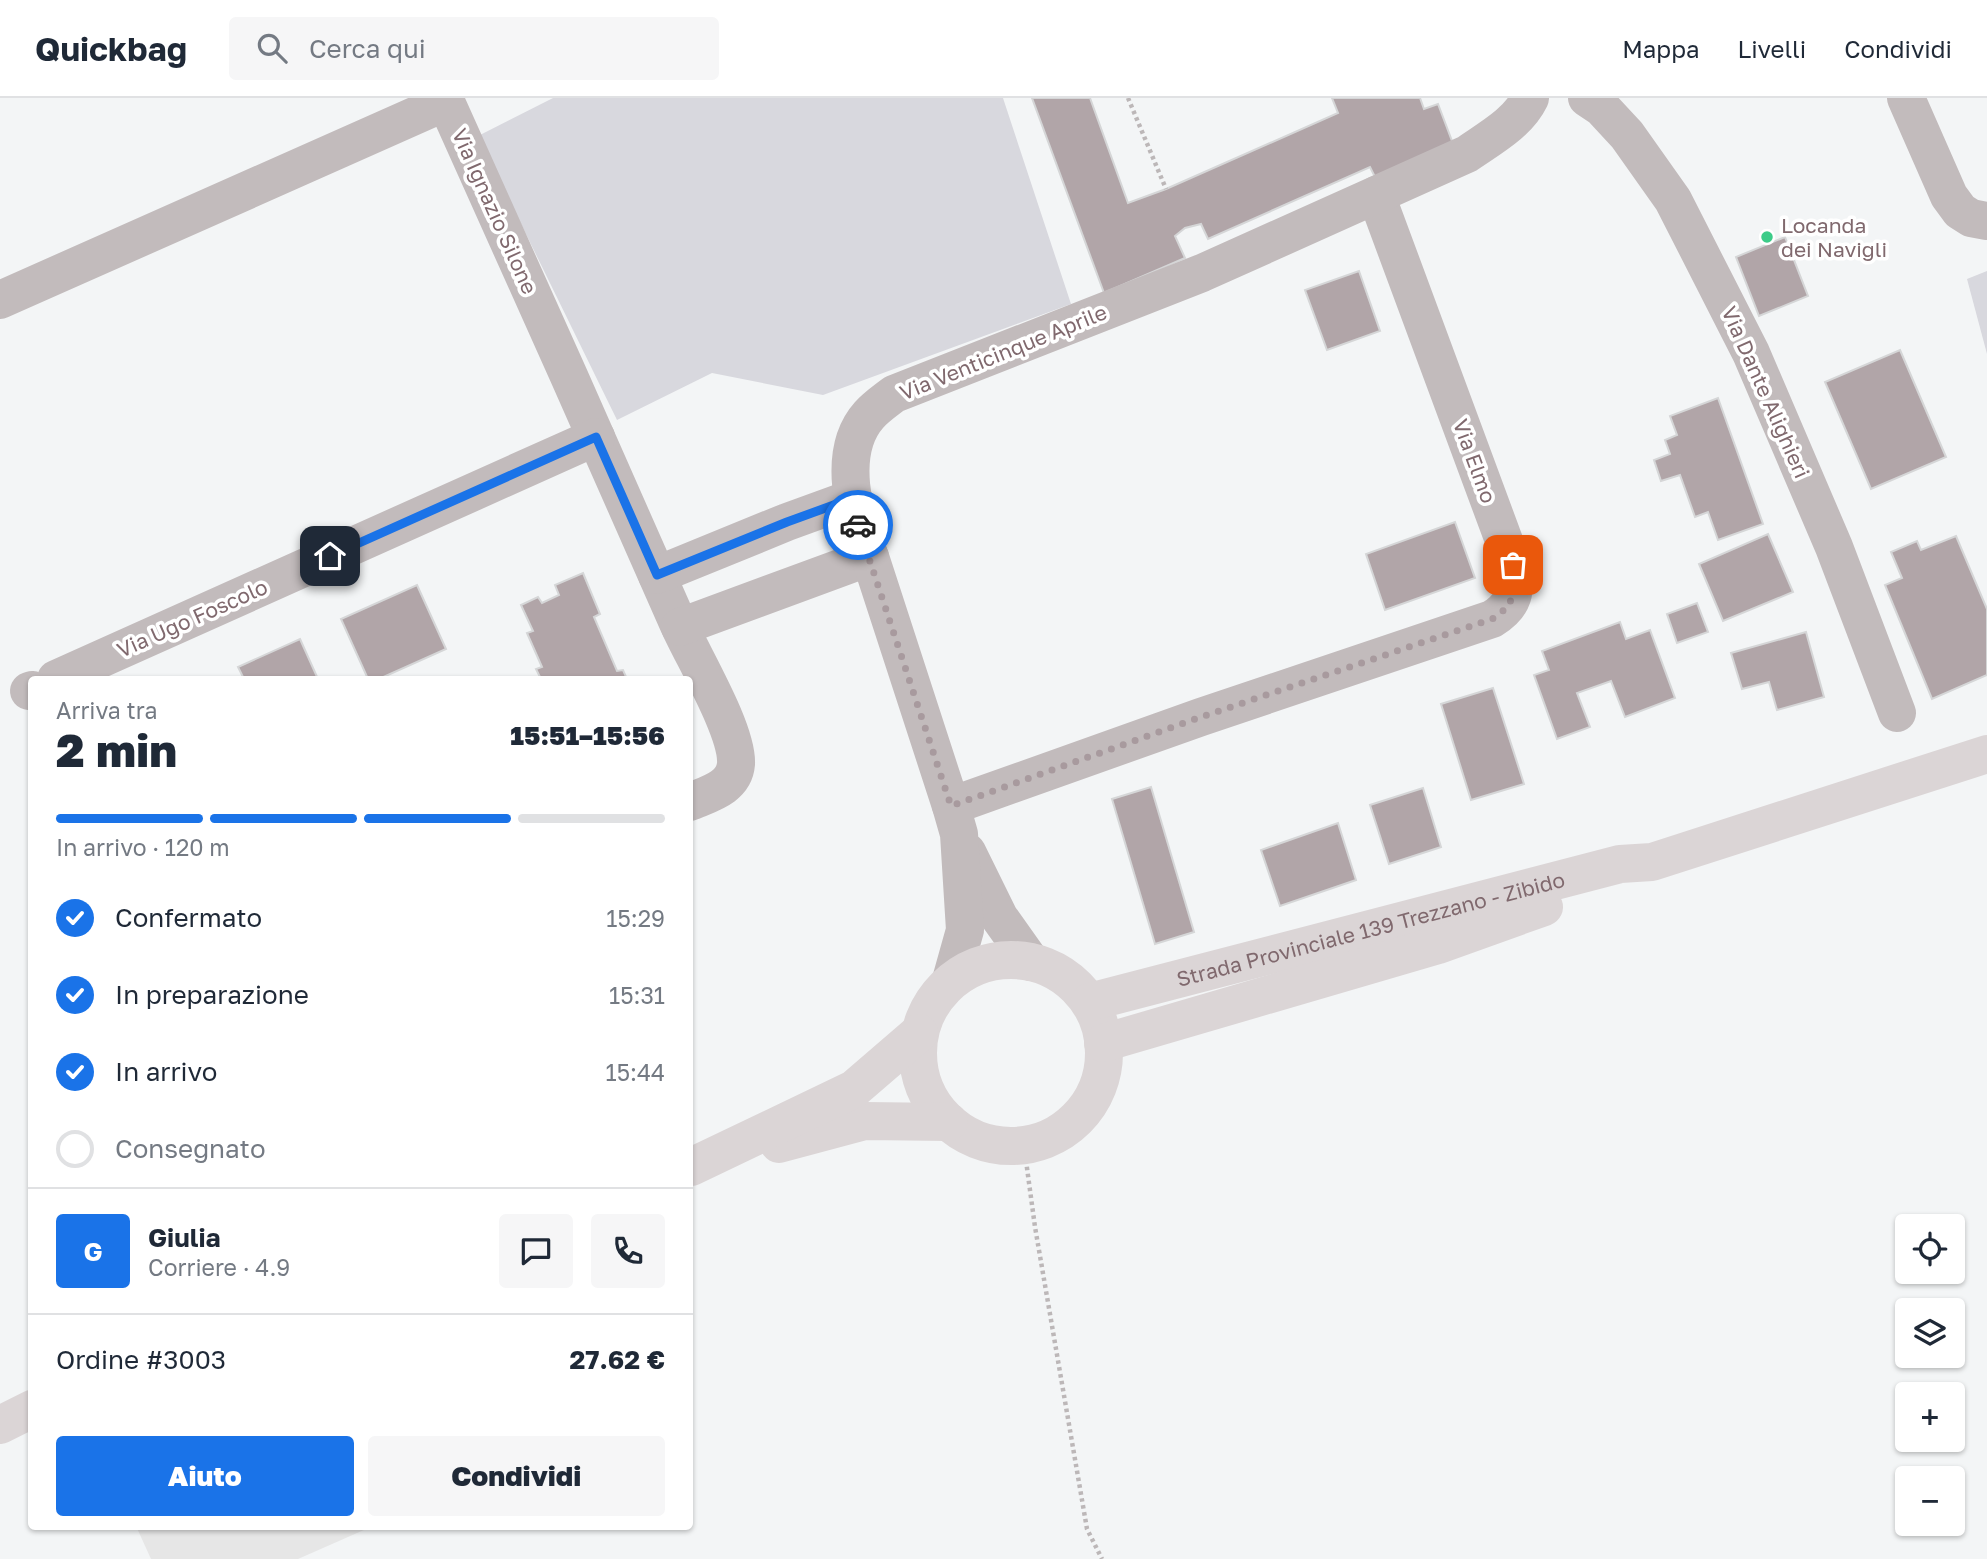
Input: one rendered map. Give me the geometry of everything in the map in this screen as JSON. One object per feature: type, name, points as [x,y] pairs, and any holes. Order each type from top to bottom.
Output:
[{"type":"main road","name":"Strada Provinciale 139 Trezzano - Zibido","points":[[1103,1043],[1438,945],[1632,874],[1652,862],[1987,754]]},
{"type":"main road","name":"Strada Provinciale 139 Trezzano - Zibido","points":[[1090,1002],[1620,864],[1652,862]]},
{"type":"main road","points":[[1009,958],[1031,962],[1041,963],[1069,979],[1090,1002],[1102,1031],[1104,1063],[1095,1094],[1072,1125],[1046,1140],[1024,1146],[989,1145],[962,1134],[940,1115],[925,1091],[917,1062],[919,1033],[933,999],[951,980],[982,963],[1009,958]]},
{"type":"main road","points":[[693,1166],[854,1089],[919,1033]]},
{"type":"main road","points":[[693,1166],[866,1121],[949,1122]]},
{"type":"main road","points":[[0,1425],[28,1411]]},
{"type":"street","name":"Via Venticinque Aprile","points":[[1031,962],[999,917],[955,820],[860,533],[853,498],[851,456],[854,441],[868,416],[894,394],[1202,273],[1467,154],[1523,112],[1530,98]]},
{"type":"street","name":"Via Dante Alighieri","points":[[1587,98],[1602,108],[1627,135],[1673,200],[1727,305],[1751,353],[1834,547],[1897,713]]},
{"type":"street","points":[[1906,98],[1949,196],[1960,211],[1971,218],[1987,221]]},
{"type":"street","name":"Via Ignazio Silone","points":[[0,300],[446,102],[680,627],[724,717],[735,751],[736,767],[730,780],[721,788],[693,801]]},
{"type":"street","name":"Via Elmo","points":[[955,820],[1201,717],[1492,619],[1505,611],[1512,598],[1515,581],[1513,565],[1376,195]]},
{"type":"street","name":"Via Ugo Foscolo","points":[[64,676],[596,437]]},
{"type":"street","points":[[657,575],[853,498]]},
{"type":"street","points":[[680,627],[870,557]]},
{"type":"street","name":"Via Venticinque Aprile","points":[[951,980],[965,930],[955,820]]},
{"type":"path","points":[[1128,98],[1166,189]]},
{"type":"path","points":[[1024,1146],[1035,1227],[1087,1529],[1102,1559]]},
{"type":"shaded area","points":[[553,98],[1003,98],[1071,304],[823,395],[712,373],[617,420],[478,136]]},
{"type":"shaded area","points":[[1987,271],[1987,354],[1967,279]]},
{"type":"shaded area","points":[[138,1530],[364,1530],[298,1559],[151,1559]]},
{"type":"building","points":[[1032,98],[1090,98],[1128,203],[1166,189],[1338,113],[1332,98],[1420,98],[1424,109],[1438,104],[1455,149],[1376,179],[1370,167],[1208,239],[1201,224],[1185,228],[1175,236],[1185,258],[1104,293]]},
{"type":"building","points":[[1785,237],[1808,296],[1759,316],[1736,257]]},
{"type":"building","points":[[1359,271],[1380,331],[1327,350],[1305,290]]},
{"type":"building","points":[[1900,350],[1946,457],[1871,489],[1825,382]]},
{"type":"building","points":[[1718,398],[1763,524],[1718,540],[1708,512],[1695,517],[1680,475],[1661,481],[1654,460],[1670,454],[1665,440],[1677,435],[1670,416]]},
{"type":"building","points":[[1455,522],[1475,578],[1385,610],[1366,554]]},
{"type":"building","points":[[1768,534],[1793,592],[1723,621],[1699,564]]},
{"type":"building","points":[[1956,536],[1987,609],[1987,675],[1932,699],[1885,585],[1902,578],[1891,552],[1917,541],[1921,550]]},
{"type":"building","points":[[583,573],[600,614],[594,617],[617,671],[623,670],[626,676],[540,676],[536,669],[542,667],[527,633],[533,631],[521,605],[538,597],[542,603],[559,595],[555,585]]},
{"type":"building","points":[[417,585],[446,649],[386,676],[367,676],[341,619]]},
{"type":"building","points":[[1697,603],[1708,632],[1677,643],[1667,614]]},
{"type":"building","points":[[1620,622],[1626,639],[1650,630],[1675,698],[1625,717],[1611,681],[1577,693],[1590,727],[1557,739],[1534,675],[1549,670],[1542,651]]},
{"type":"building","points":[[1806,632],[1824,697],[1777,710],[1769,682],[1742,689],[1731,653]]},
{"type":"building","points":[[300,639],[317,676],[242,676],[238,667]]},
{"type":"building","points":[[1493,688],[1524,784],[1471,800],[1441,704]]},
{"type":"building","points":[[1151,787],[1194,932],[1155,944],[1112,799]]},
{"type":"building","points":[[1423,788],[1441,847],[1389,864],[1370,805]]},
{"type":"building","points":[[1338,823],[1356,880],[1280,906],[1261,850]]},
{"type":"way so far","points":[[858,525],[951,806],[1201,717],[1492,619],[1505,611],[1512,598],[1515,581],[1513,565]]},
{"type":"place","name":"Locanda dei Navigli","points":[[1767,237]]},
{"type":"route","points":[[330,556],[596,437],[657,575],[853,498],[858,525]]}]
